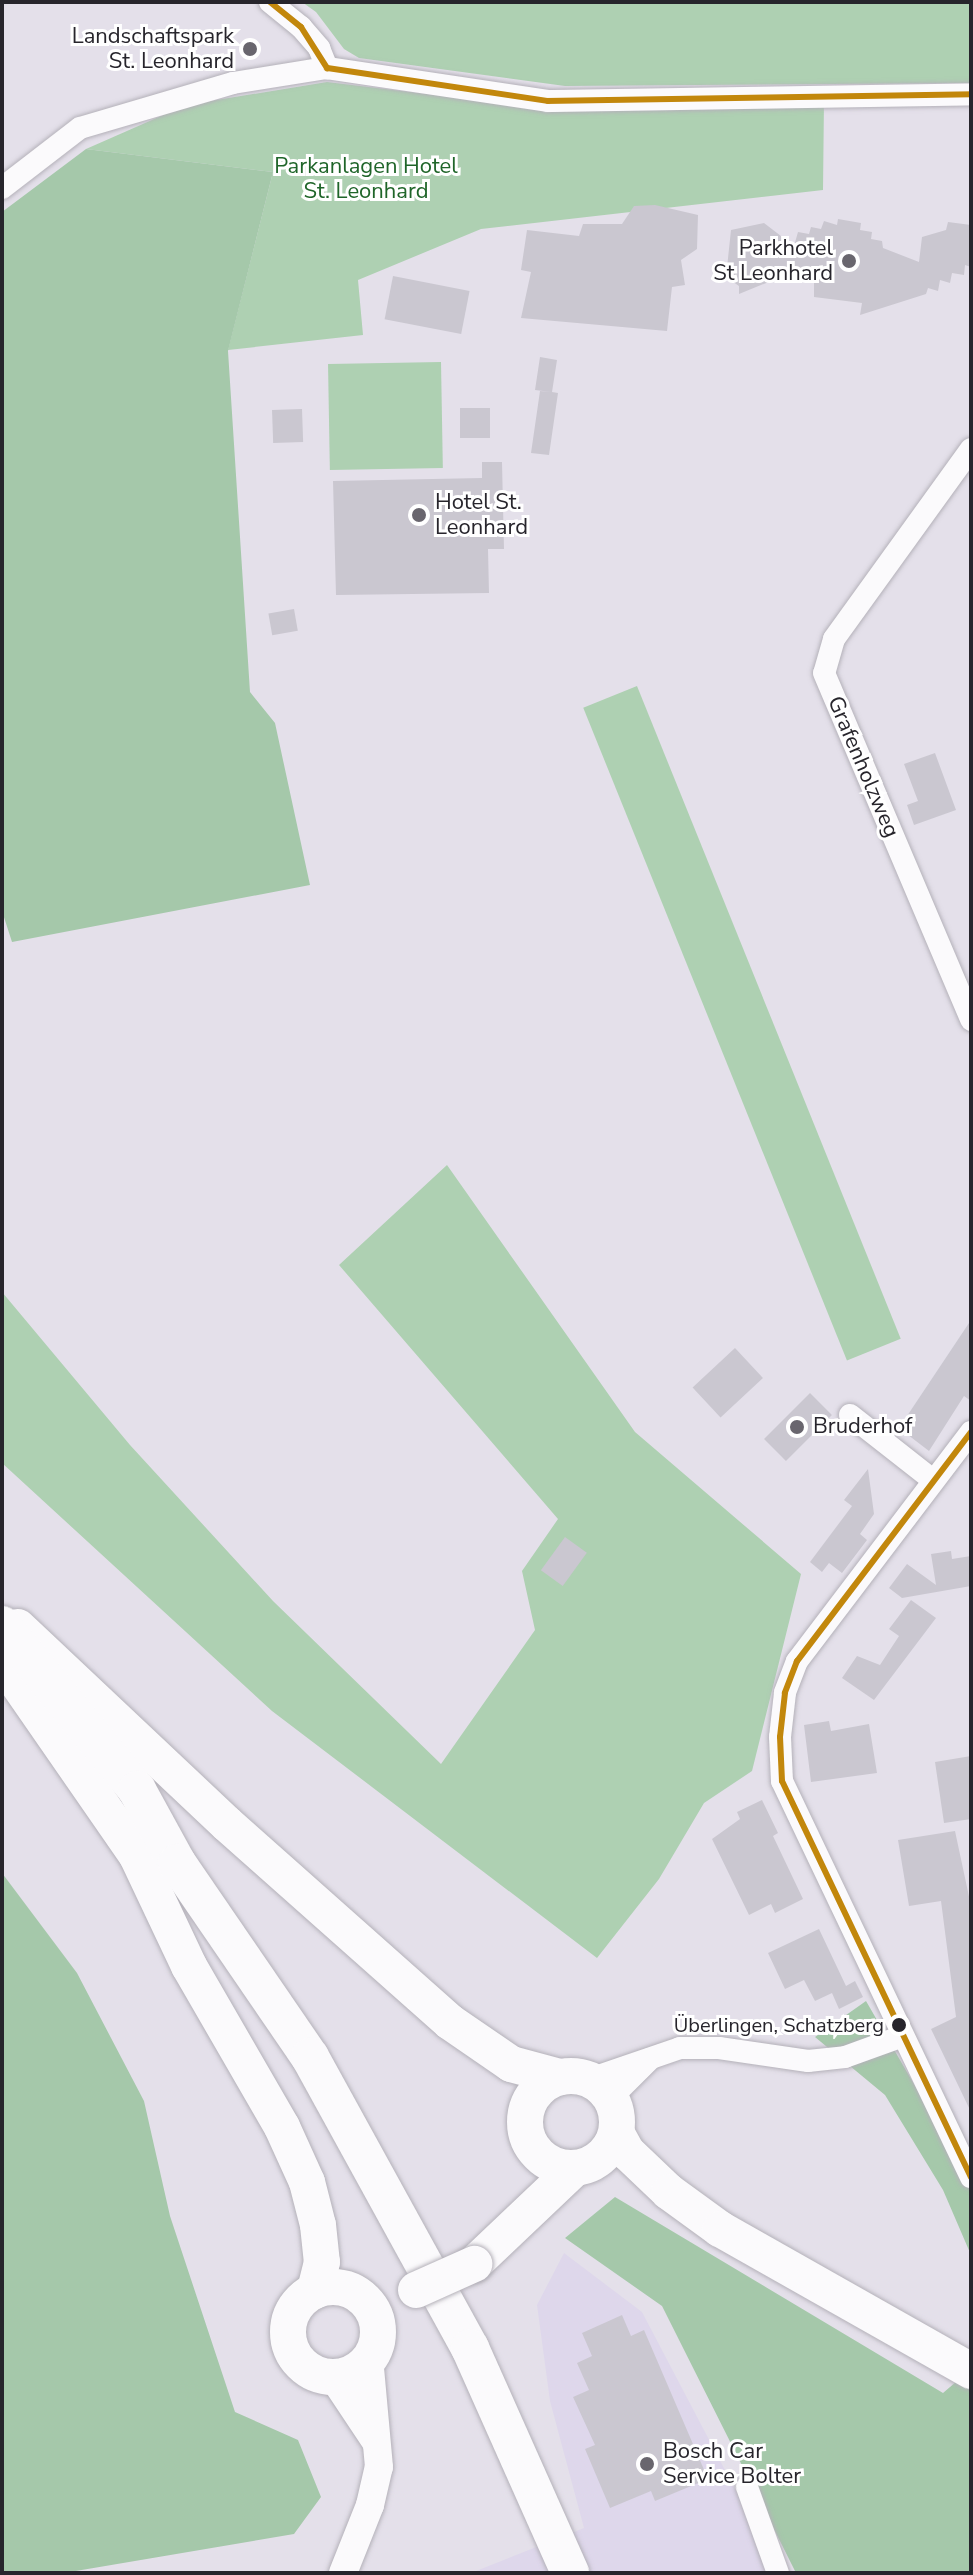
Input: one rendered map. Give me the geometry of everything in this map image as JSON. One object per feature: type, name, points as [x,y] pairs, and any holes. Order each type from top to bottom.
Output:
[{"type":"highway","points":[[2,1625],[137,1790],[177,1863],[294,2032],[373,2163],[470,2348],[570,2573]]},
{"type":"highway","points":[[11,1671],[177,1863]]},
{"type":"main road","points":[[2,1612],[227,1824],[450,2022],[511,2064],[587,2085]]},
{"type":"main road","points":[[11,1671],[137,1856],[189,1966],[299,2161],[321,2240],[315,2291]]},
{"type":"main road","points":[[587,2085],[541,2087],[528,2105],[525,2127],[533,2148],[551,2164],[596,2154],[669,2192],[768,2258],[971,2371]]},
{"type":"main road","points":[[587,2085],[596,2154]]},
{"type":"main road","points":[[512,2229],[533,2148]]},
{"type":"main road","points":[[416,2290],[353,2372],[332,2376],[303,2364],[289,2335],[292,2314],[315,2291],[338,2287],[359,2295],[416,2290],[474,2264],[596,2154]]},
{"type":"main road","points":[[359,2295],[374,2312],[374,2346]]},
{"type":"street","points":[[270,2],[301,27],[319,48],[327,68]]},
{"type":"street","points":[[2,188],[80,128],[233,83],[327,68],[548,101],[971,94]]},
{"type":"street","name":"Grafenholzweg","points":[[971,449],[834,639],[824,673],[971,1020]]},
{"type":"street","points":[[850,1415],[933,1480]]},
{"type":"street","points":[[971,1432],[797,1661],[785,1693],[780,1737],[782,1781],[900,2037],[966,2151],[971,2177]]},
{"type":"street","points":[[587,2085],[659,2052],[719,2048],[789,2061],[826,2060],[900,2037]]},
{"type":"street","points":[[343,2573],[370,2505],[379,2447],[374,2346]]},
{"type":"street","points":[[332,2376],[379,2447]]},
{"type":"street","points":[[747,2487],[778,2573]]},
{"type":"shaded area","points":[[564,2253],[642,2312],[779,2573],[471,2573],[584,2528],[550,2401],[537,2305]]},
{"type":"green space","points":[[302,2],[971,2],[971,83],[565,86],[359,58],[344,49],[316,12]]},
{"type":"green space","name":"Parkanlagen Hotel St. Leonhard","points":[[327,82],[535,107],[824,100],[823,190],[481,229],[358,280],[363,335],[228,350],[273,172],[86,149],[186,105]]},
{"type":"green space","points":[[86,149],[273,172],[228,351],[250,692],[275,723],[310,885],[12,942],[2,911],[2,212]]},
{"type":"green space","points":[[441,362],[443,468],[330,470],[328,364]]},
{"type":"green space","points":[[637,686],[901,1339],[847,1360],[583,708]]},
{"type":"green space","points":[[447,1165],[635,1432],[801,1574],[752,1771],[704,1803],[659,1879],[597,1958],[272,1711],[2,1463],[2,1292],[130,1445],[273,1601],[441,1764],[535,1630],[522,1571],[558,1519],[339,1265]]},
{"type":"green space","points":[[2,1873],[77,1973],[144,2101],[170,2216],[235,2412],[298,2440],[321,2497],[294,2534],[64,2573],[2,2573]]},
{"type":"green space","points":[[866,2001],[971,2183],[971,2255],[943,2190],[885,2095],[815,2037]]},
{"type":"green space","points":[[615,2197],[943,2393],[971,2369],[971,2573],[796,2573],[662,2306],[565,2238]]},
{"type":"building","points":[[655,205],[698,215],[697,249],[681,260],[685,285],[672,287],[667,331],[521,318],[531,272],[521,270],[527,230],[579,236],[583,224],[622,224],[634,206]]},
{"type":"building","name":"Parkhotel St Leonhard","points":[[838,219],[861,223],[860,230],[872,232],[871,239],[882,241],[883,248],[919,262],[922,237],[946,230],[948,222],[971,225],[971,267],[965,265],[964,275],[952,273],[950,283],[940,280],[938,291],[928,288],[926,294],[860,315],[862,303],[814,297],[814,283],[798,270],[739,294],[739,286],[726,277],[731,230],[764,223],[794,246],[798,232],[809,234],[811,227],[821,229],[824,221],[837,225]]},
{"type":"building","points":[[393,276],[470,291],[461,334],[385,319]]},
{"type":"building","points":[[540,357],[557,360],[552,392],[558,393],[549,455],[531,453],[540,391],[551,392],[535,390]]},
{"type":"building","points":[[460,408],[490,408],[490,438],[460,438]]},
{"type":"building","points":[[302,409],[303,442],[273,443],[272,410]]},
{"type":"building","name":"Hotel St. Leonhard","points":[[482,462],[502,462],[504,549],[488,549],[489,593],[336,595],[333,481],[482,478]]},
{"type":"building","points":[[294,609],[298,631],[272,635],[268,614]]},
{"type":"building","points":[[935,753],[956,810],[914,825],[907,805],[918,801],[904,764]]},
{"type":"building","points":[[971,1320],[971,1401],[964,1396],[929,1451],[899,1428]]},
{"type":"building","points":[[735,1348],[763,1378],[721,1418],[693,1388]]},
{"type":"building","name":"Bruderhof","points":[[810,1393],[832,1415],[786,1461],[764,1439]]},
{"type":"building","points":[[868,1469],[874,1514],[860,1534],[867,1540],[842,1573],[829,1563],[822,1572],[810,1562],[852,1506],[844,1500]]},
{"type":"building","points":[[565,1537],[587,1553],[563,1586],[541,1570]]},
{"type":"building","points":[[951,1551],[952,1559],[971,1556],[971,1586],[902,1598],[889,1588],[907,1564],[936,1585],[931,1554]]},
{"type":"building","points":[[911,1600],[936,1618],[874,1700],[842,1678],[857,1656],[880,1665],[899,1636],[889,1629]]},
{"type":"building","points":[[829,1721],[831,1731],[869,1724],[877,1773],[811,1782],[804,1725]]},
{"type":"building","points":[[971,1756],[971,1819],[944,1823],[935,1762]]},
{"type":"building","points":[[762,1800],[778,1833],[773,1836],[803,1899],[775,1913],[771,1904],[749,1915],[712,1839],[740,1819],[737,1812]]},
{"type":"building","points":[[955,1831],[971,1906],[971,2112],[931,2029],[956,2017],[941,1901],[909,1906],[898,1840]]},
{"type":"building","points":[[819,1929],[846,1986],[855,1981],[863,1997],[839,2009],[832,1993],[815,2001],[804,1980],[785,1989],[768,1953]]},
{"type":"building","points":[[622,2315],[631,2336],[644,2330],[708,2479],[655,2501],[651,2491],[610,2508],[585,2449],[595,2445],[573,2397],[589,2390],[577,2363],[592,2356],[582,2333]]},
{"type":"transit line","points":[[270,2],[301,27],[327,68],[548,101],[971,94]]},
{"type":"transit line","points":[[971,1432],[797,1661],[785,1693],[780,1737],[782,1781],[971,2177]]},
{"type":"place","name":"Landschaftspark St. Leonhard","points":[[250,49]]},
{"type":"place","name":"Parkhotel St Leonhard","points":[[849,261]]},
{"type":"place","name":"Hotel St. Leonhard","points":[[419,515]]},
{"type":"place","name":"Bruderhof","points":[[797,1427]]},
{"type":"place","name":"Überlingen, Schatzberg","points":[[899,2025]]},
{"type":"place","name":"Bosch Car Service Bolter","points":[[647,2464]]}]
